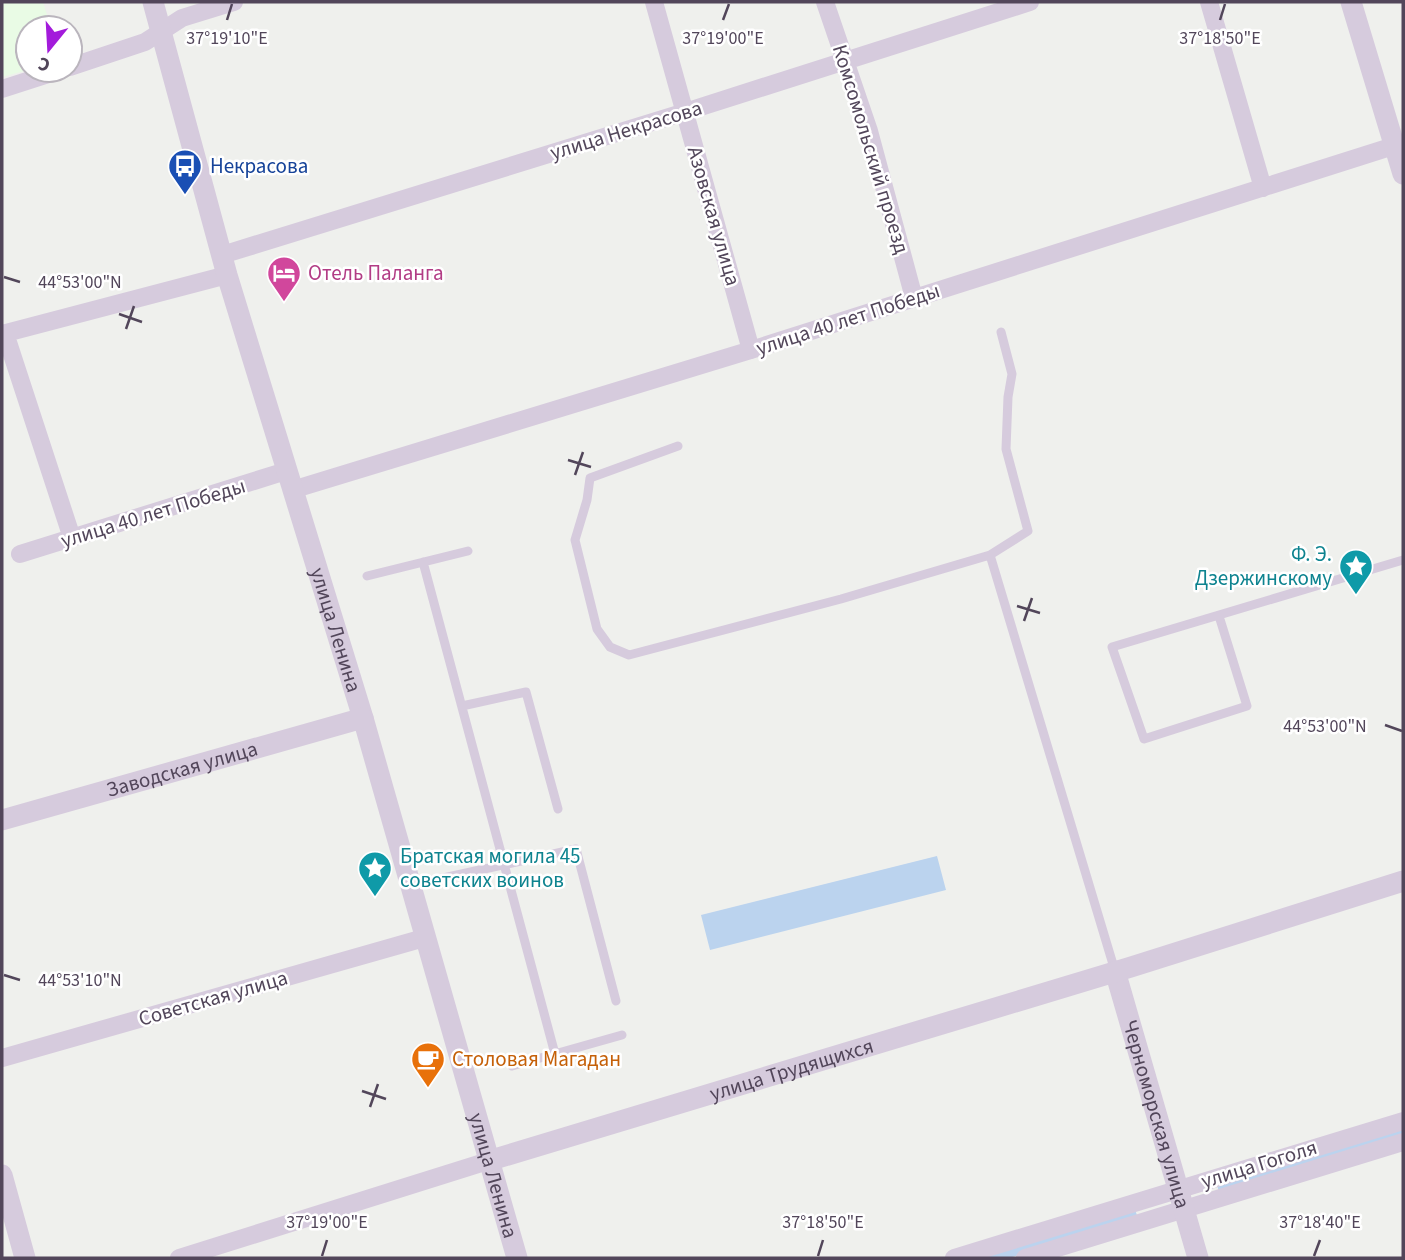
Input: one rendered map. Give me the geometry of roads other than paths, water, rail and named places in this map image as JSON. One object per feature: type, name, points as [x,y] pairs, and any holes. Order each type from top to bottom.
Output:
[{"type":"street","name":"улица Ленина","points":[[153,2],[225,265],[362,718],[517,1258]]},
{"type":"street","points":[[84,63],[145,43],[182,18],[234,2]]},
{"type":"street","name":"Азовская улица","points":[[654,2],[751,350]]},
{"type":"street","name":"Комсомольский проезд","points":[[825,2],[869,131],[914,298]]},
{"type":"street","name":"улица Некрасова","points":[[3,334],[225,265],[685,112],[1030,2]]},
{"type":"street","points":[[1209,2],[1263,188]]},
{"type":"street","points":[[1352,2],[1399,144],[1403,174]]},
{"type":"street","name":"улица 40 лет Победы","points":[[20,554],[751,350],[1399,144]]},
{"type":"street","points":[[3,334],[72,538]]},
{"type":"street","name":"Заводская улица","points":[[2,820],[362,718]]},
{"type":"street","name":"улица Трудящихся","points":[[179,1258],[1403,881]]},
{"type":"street","name":"Советская улица","points":[[2,1058],[424,939]]},
{"type":"street","name":"Черноморская улица","points":[[1115,971],[1198,1258]]},
{"type":"street","name":"улица Гоголя","points":[[954,1258],[1403,1121]]},
{"type":"street","name":"улица Гоголя","points":[[1025,1258],[1403,1142]]},
{"type":"street","points":[[2,1175],[25,1258]]},
{"type":"lane","points":[[678,446],[590,478],[587,500],[575,540],[597,629],[610,648],[629,655],[841,599],[990,555],[1028,531],[1006,449],[1008,397],[1012,374],[1002,332]]},
{"type":"lane","points":[[367,576],[468,551]]},
{"type":"lane","points":[[990,555],[1115,971]]},
{"type":"lane","points":[[1219,616],[1247,706],[1144,739],[1112,647],[1403,561]]},
{"type":"lane","points":[[423,562],[555,1054]]},
{"type":"lane","points":[[462,706],[526,692],[558,809]]},
{"type":"lane","points":[[409,885],[576,849],[616,1001]]},
{"type":"lane","points":[[512,1066],[622,1035]]},
{"type":"place","name":"Некрасова","points":[[185,196]]},
{"type":"place","name":"Отель Паланга","points":[[284,303]]},
{"type":"place","name":"Ф. Э. Дзержинскому","points":[[1356,596]]},
{"type":"place","name":"Братская могила 45 советских воинов","points":[[375,898]]},
{"type":"place","name":"Столовая Магадан","points":[[428,1089]]}]
